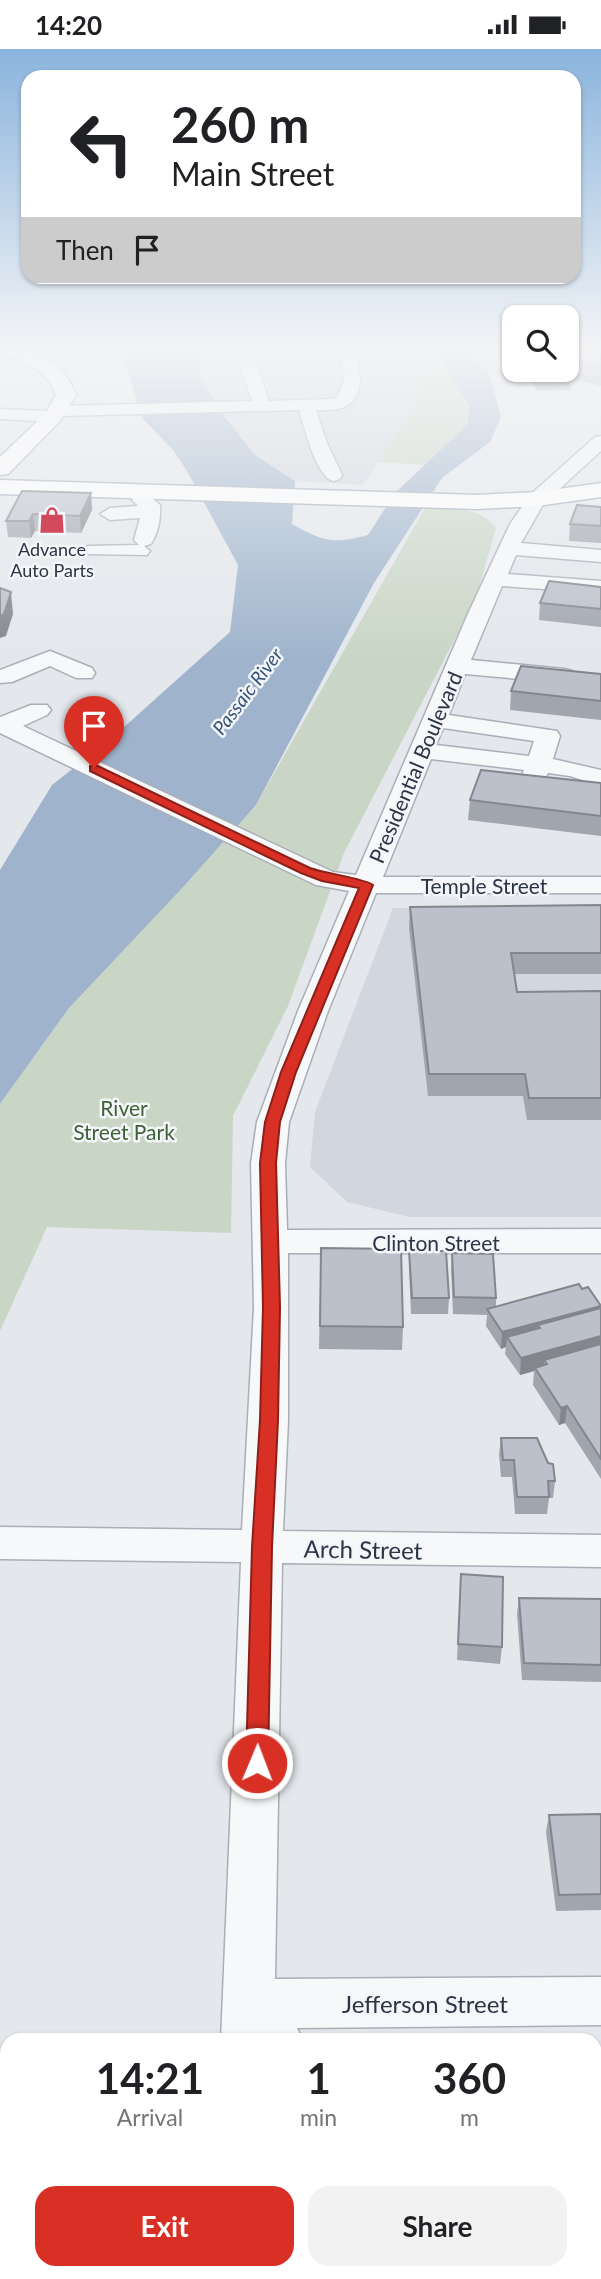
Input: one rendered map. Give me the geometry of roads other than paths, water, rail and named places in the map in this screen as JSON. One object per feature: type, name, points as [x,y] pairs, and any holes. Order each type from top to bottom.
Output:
[{"type":"main road","points":[[8,458],[54,484],[147,501],[186,492],[507,502],[601,490]]},
{"type":"main road","points":[[0,487],[74,489]]},
{"type":"main road","points":[[0,504],[74,489]]},
{"type":"street","points":[[323,450],[333,475]]},
{"type":"street","name":"Presidential Boulevard","points":[[258,2028],[262,1547],[269,1420],[268,1163],[273,1122],[288,1072],[457,666],[520,524],[537,499],[591,450]]},
{"type":"street","points":[[95,550],[142,546],[147,501],[110,514]]},
{"type":"street","points":[[509,548],[601,556]]},
{"type":"street","points":[[497,575],[600,581]]},
{"type":"street","points":[[5,677],[50,658],[84,673]]},
{"type":"street","points":[[457,666],[591,679]]},
{"type":"street","points":[[2,724],[39,710]]},
{"type":"street","points":[[435,720],[548,736],[535,770]]},
{"type":"street","name":"Temple Street","points":[[2,724],[326,879],[366,885],[601,885]]},
{"type":"street","points":[[420,757],[535,770],[572,781],[598,777]]},
{"type":"street","name":"Clinton Street","points":[[270,1242],[596,1249]]},
{"type":"street","name":"Arch Street","points":[[0,1543],[601,1551]]},
{"type":"street","name":"Jefferson Street","points":[[258,2028],[601,2001]]},
{"type":"water","name":"Passaic River","points":[[173,450],[251,450],[295,481],[292,524],[321,538],[345,540],[368,535],[395,493],[440,450],[479,450],[442,478],[374,583],[256,805],[69,1008],[0,1104],[0,870],[52,785],[113,737],[230,632],[238,565]]},
{"type":"place","name":"Advance Auto Parts","points":[[52,520]]},
{"type":"park label","name":"River Street Park","points":[[124,1119]]}]
